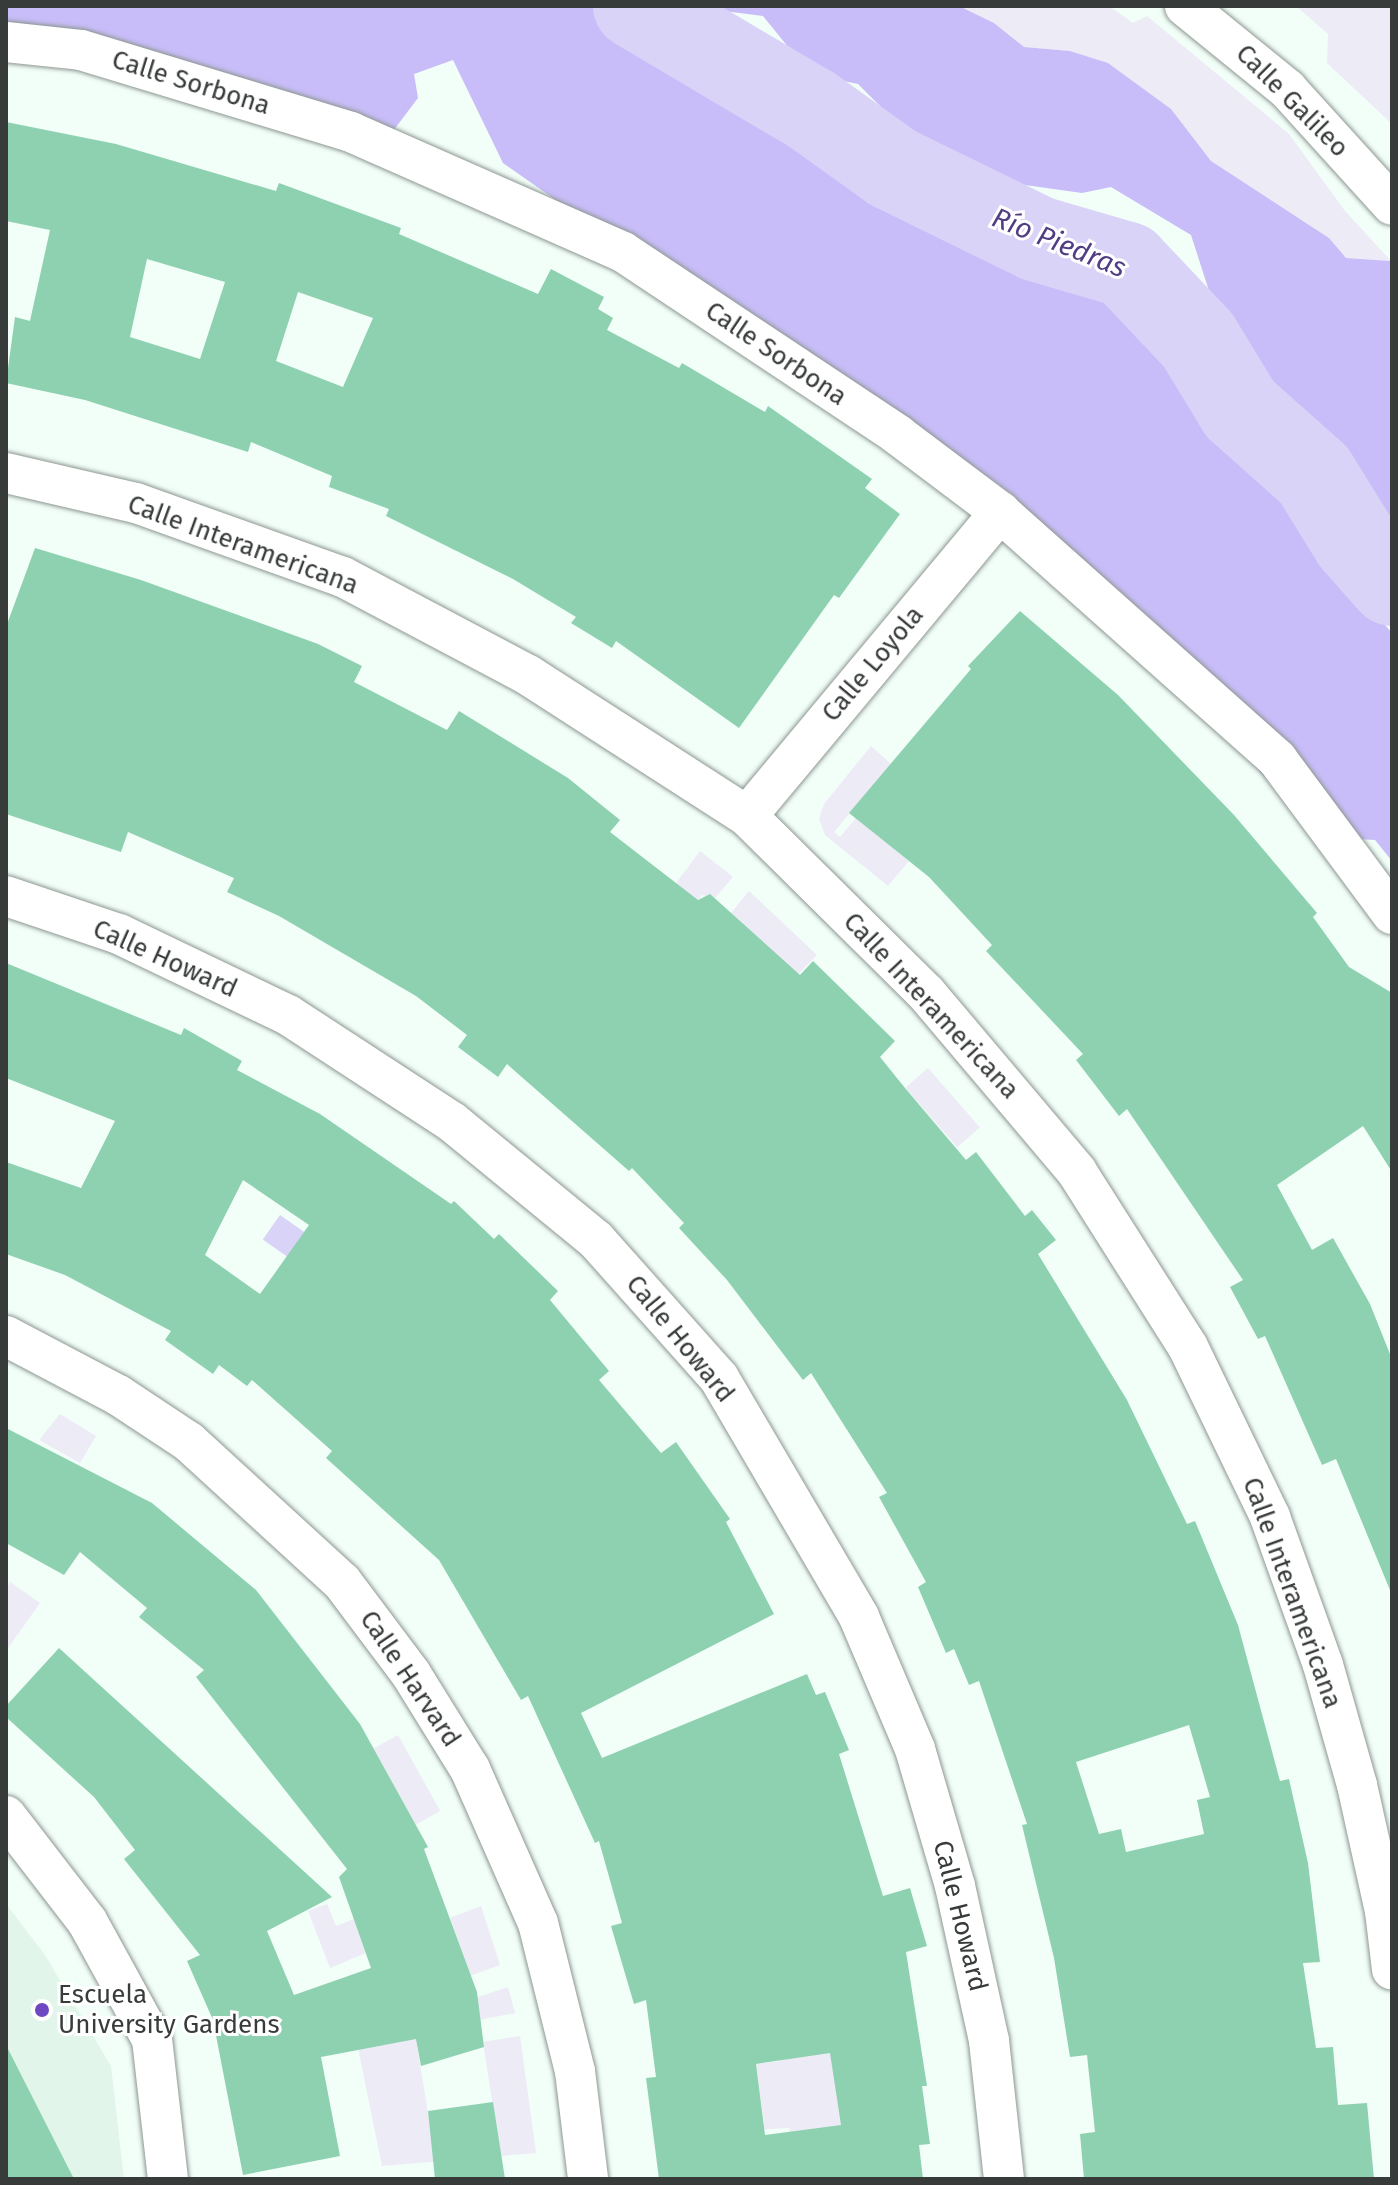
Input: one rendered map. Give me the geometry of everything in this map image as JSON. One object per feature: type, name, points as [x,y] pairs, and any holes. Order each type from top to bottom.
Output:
[{"type":"street","name":"Calle Galileo","points":[[1185,6],[1287,89],[1392,205]]},
{"type":"street","name":"Calle Sorbona","points":[[6,42],[81,50],[351,132],[623,252],[898,435],[1000,512],[1277,759],[1392,914]]},
{"type":"street","name":"Calle Interamericana","points":[[6,473],[136,503],[343,577],[528,675],[747,816],[965,1036],[1077,1172],[1188,1347],[1270,1517],[1323,1665],[1357,1785],[1392,1970]]},
{"type":"street","name":"Calle Loyola","points":[[747,816],[1000,512]]},
{"type":"street","name":"Calle Howard","points":[[6,896],[119,934],[288,1015],[452,1122],[596,1240],[719,1378],[859,1617],[915,1749],[955,1886],[989,2041],[1004,2179]]},
{"type":"street","name":"Calle Harvard","points":[[6,1336],[118,1395],[189,1442],[342,1582],[411,1674],[470,1769],[538,1923],[575,2071],[588,2179]]},
{"type":"street","points":[[6,1816],[87,1921],[152,2039],[168,2179]]},
{"type":"shaded area","points":[[6,6],[632,6],[657,37],[765,100],[894,197],[928,199],[955,209],[978,245],[1013,268],[1095,295],[1181,346],[1221,411],[1283,475],[1304,482],[1308,513],[1327,558],[1392,633],[1392,861],[1375,840],[1318,837],[1014,496],[878,398],[587,222],[503,163],[453,60],[414,74],[418,98],[390,135],[6,34]]},
{"type":"shaded area","points":[[685,6],[959,6],[994,23],[1024,47],[1070,51],[1108,63],[1171,109],[1211,161],[1329,238],[1346,258],[1391,261],[1392,526],[1296,413],[1239,357],[1210,294],[1191,235],[1111,187],[1082,193],[946,174],[898,137],[881,107],[858,84],[810,74],[763,16]]},
{"type":"shaded area","points":[[959,6],[1109,6],[1133,23],[1147,16],[1289,134],[1345,211],[1391,261],[1346,258],[1329,238],[1211,161],[1171,109],[1108,63],[1070,51],[1024,47],[994,23]]},
{"type":"shaded area","points":[[1296,6],[1392,6],[1392,124],[1327,63],[1328,34]]},
{"type":"shaded area","points":[[871,746],[891,764],[834,832],[840,837],[856,818],[909,861],[888,886],[825,835],[819,819],[824,804]]},
{"type":"shaded area","points":[[700,851],[733,877],[715,898],[702,895],[647,967],[705,1020],[727,997],[746,1014],[789,966],[731,913],[749,891],[817,955],[708,1065],[606,977]]},
{"type":"shaded area","points":[[928,1068],[980,1128],[957,1147],[905,1088]]},
{"type":"shaded area","points":[[280,1215],[330,1250],[313,1275],[263,1240]]},
{"type":"shaded area","points":[[60,1414],[96,1436],[80,1463],[39,1440]]},
{"type":"shaded area","points":[[10,1582],[40,1603],[6,1651],[6,1590]]},
{"type":"shaded area","points":[[398,1735],[440,1811],[416,1825],[374,1749]]},
{"type":"shaded area","name":"Escuela University Gardens","points":[[6,1904],[45,1955],[111,2066],[124,2179],[6,2179]]},
{"type":"shaded area","points":[[327,1904],[336,1926],[354,1919],[366,1953],[330,1968],[308,1911]]},
{"type":"shaded area","points":[[481,1906],[500,1965],[464,1978],[472,1999],[508,1987],[515,2013],[479,2020],[417,2046],[431,2131],[495,2120],[483,2042],[520,2036],[536,2153],[382,2166],[356,2038],[468,1969],[450,1918]]},
{"type":"shaded area","points":[[825,2019],[844,2125],[795,2179],[789,2128],[755,2130],[764,2123],[756,2064],[781,2061],[776,2029]]},
{"type":"building","points":[[6,122],[116,144],[276,191],[279,183],[401,228],[399,234],[538,294],[551,269],[604,297],[598,309],[613,318],[607,330],[679,368],[682,363],[765,412],[768,406],[872,479],[865,488],[900,514],[839,598],[834,595],[739,728],[616,641],[612,648],[571,623],[576,617],[513,579],[386,516],[389,509],[329,487],[332,476],[251,442],[248,452],[85,400],[6,383],[15,317],[30,321],[50,230],[6,221]],"holes":[[[147,259],[225,282],[200,359],[130,337]],[[298,292],[373,318],[343,387],[276,361]]]},
{"type":"building","points":[[35,548],[141,580],[318,644],[362,666],[354,682],[447,730],[459,711],[568,778],[620,820],[610,832],[698,900],[710,894],[800,975],[813,961],[895,1041],[880,1057],[905,1088],[966,1160],[976,1152],[1025,1216],[1032,1210],[1056,1240],[1038,1254],[1127,1400],[1187,1524],[1195,1521],[1238,1625],[1280,1781],[1289,1779],[1308,1863],[1320,1962],[1303,1963],[1316,2048],[1333,2047],[1338,2105],[1367,2103],[1374,2179],[1084,2179],[1080,2134],[1095,2132],[1087,2055],[1070,2057],[1054,1958],[1022,1825],[1027,1824],[979,1681],[969,1685],[954,1649],[946,1653],[918,1587],[926,1582],[879,1497],[887,1493],[811,1373],[803,1380],[727,1280],[679,1228],[684,1223],[632,1168],[629,1171],[507,1064],[498,1077],[458,1047],[467,1035],[416,996],[279,916],[227,892],[234,878],[128,832],[121,852],[6,814],[6,627]],"holes":[[[1189,1725],[1210,1797],[1197,1800],[1204,1834],[1126,1852],[1121,1829],[1099,1834],[1076,1762]]]},
{"type":"building","points":[[1020,611],[1118,695],[1234,815],[1317,913],[1313,917],[1349,967],[1392,993],[1392,1172],[1363,1126],[1277,1185],[1312,1250],[1333,1238],[1370,1304],[1392,1359],[1392,1595],[1336,1459],[1322,1465],[1265,1336],[1258,1339],[1230,1287],[1243,1280],[1127,1109],[1119,1116],[1076,1060],[1083,1054],[986,951],[992,945],[929,877],[849,813],[971,669],[968,666]]},
{"type":"building","points":[[6,963],[181,1035],[184,1028],[242,1061],[237,1070],[320,1114],[451,1204],[454,1201],[494,1239],[499,1234],[558,1291],[550,1300],[609,1371],[599,1380],[661,1453],[676,1442],[730,1519],[726,1522],[774,1614],[581,1713],[602,1758],[807,1674],[816,1695],[825,1692],[849,1750],[839,1754],[883,1896],[910,1888],[927,1946],[906,1952],[927,2086],[922,2086],[930,2144],[919,2145],[923,2179],[659,2179],[646,2078],[656,2077],[646,2000],[634,2004],[611,1926],[622,1923],[599,1841],[595,1843],[528,1696],[521,1700],[439,1560],[326,1458],[332,1451],[252,1380],[247,1386],[219,1365],[213,1374],[165,1340],[171,1331],[65,1275],[6,1254],[6,1162],[81,1188],[115,1121],[6,1078]],"holes":[[[243,1180],[309,1225],[260,1294],[205,1255]],[[830,2053],[841,2125],[765,2135],[756,2064]]]},
{"type":"building","points":[[6,1428],[152,1503],[256,1590],[360,1724],[428,1847],[424,1849],[477,1992],[484,2047],[421,2066],[416,2039],[321,2057],[340,2156],[243,2175],[213,2020],[187,1961],[200,1955],[124,1859],[135,1850],[94,1797],[6,1717],[6,1706],[59,1648],[332,1897],[267,1931],[294,1995],[371,1968],[339,1877],[347,1869],[196,1677],[204,1670],[139,1617],[147,1608],[80,1552],[64,1575],[6,1543]]},
{"type":"building","points":[[6,2045],[74,2179],[6,2179]]},
{"type":"building","points":[[493,2102],[505,2179],[435,2179],[428,2111]]},
{"type":"waterway","name":"Río Piedras","points":[[636,6],[812,110],[893,168],[1038,239],[1127,265],[1198,340],[1240,409],[1314,475],[1355,541],[1392,583]]},
{"type":"place","name":"Escuela University Gardens","points":[[42,2010]]}]
